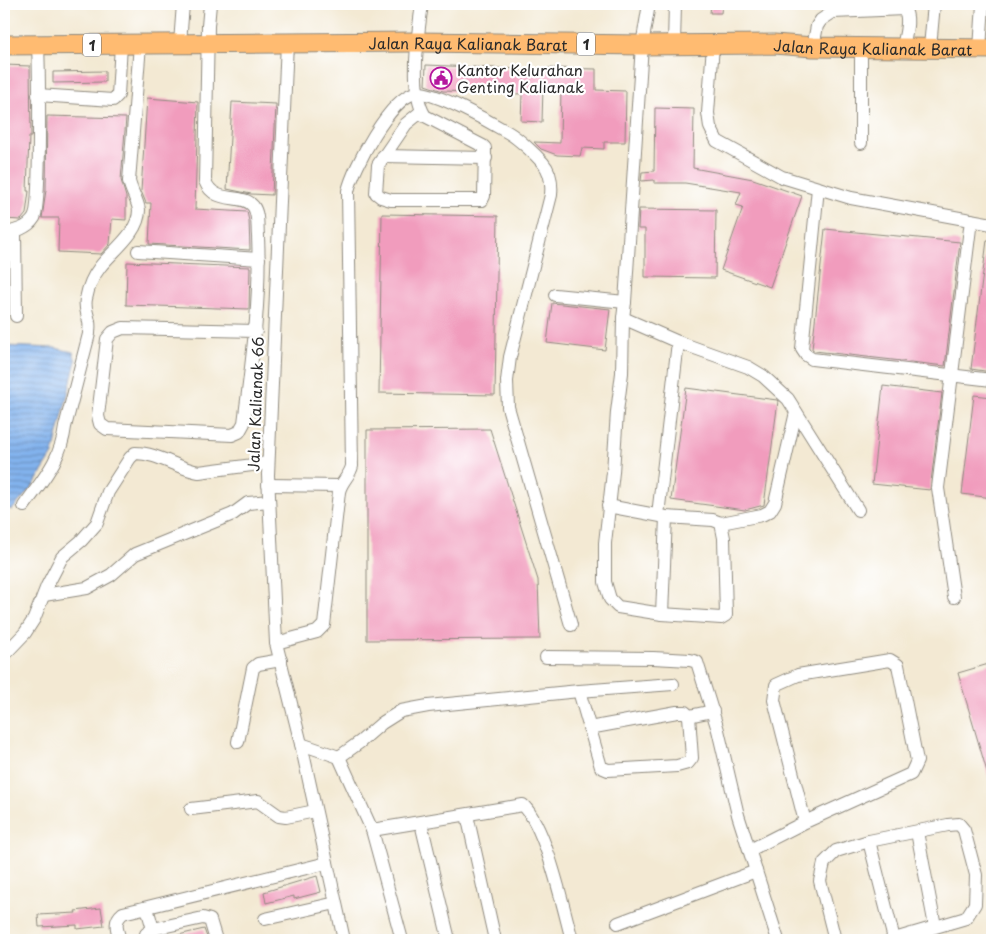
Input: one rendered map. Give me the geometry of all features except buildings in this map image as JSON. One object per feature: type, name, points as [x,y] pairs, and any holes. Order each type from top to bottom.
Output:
[{"type":"highway","name":"Jalan Raya Kalianak Barat","points":[[4,45],[130,45],[208,42],[418,42],[642,45],[774,44],[813,47],[986,49]]},
{"type":"lane","points":[[180,43],[183,4]]},
{"type":"lane","points":[[210,4],[205,181],[208,188],[215,194],[247,202],[253,206],[257,217],[259,259],[256,331],[244,423],[239,432],[232,435],[107,429],[100,424],[98,416],[107,339],[113,332],[123,328],[256,331]]},
{"type":"lane","points":[[422,4],[416,75],[417,93],[422,111],[425,116],[483,146],[486,150],[484,196],[482,200],[391,200],[380,197],[376,193],[376,174],[383,156],[406,124],[422,111]]},
{"type":"lane","points":[[649,4],[642,45],[626,302],[623,318],[622,373],[616,412],[613,472],[605,543],[605,582],[610,599],[618,607],[662,614],[721,618],[726,615],[724,538],[721,523]]},
{"type":"lane","points":[[674,44],[675,4]]},
{"type":"lane","points":[[930,47],[934,4]]},
{"type":"lane","points":[[983,4],[986,49]]},
{"type":"lane","points":[[813,47],[817,26],[821,20],[833,12],[904,9],[908,20],[903,47]]},
{"type":"lane","name":"Jalan Kalianak 66","points":[[287,42],[268,463],[276,643],[301,744],[344,940]]},
{"type":"lane","points":[[38,95],[113,100],[118,96],[130,45]]},
{"type":"lane","points":[[24,506],[56,461],[64,440],[65,427],[89,334],[89,322],[85,307],[93,278],[98,268],[133,230],[138,217],[139,208],[129,181],[130,45]]},
{"type":"lane","points":[[713,45],[708,113],[710,127],[717,141],[782,177],[851,198],[992,224]]},
{"type":"lane","points":[[16,316],[9,264],[9,232],[30,224],[35,217],[38,192],[38,46]]},
{"type":"lane","points":[[861,47],[862,143]]},
{"type":"lane","points":[[276,643],[317,632],[324,625],[340,486],[349,475],[352,466],[348,191],[360,160],[393,109],[406,96],[417,93],[436,96],[510,134],[544,164],[552,182],[551,195],[510,357],[507,381],[508,408],[571,625]]},
{"type":"lane","points":[[383,156],[486,158]]},
{"type":"lane","points":[[818,188],[802,349],[806,355],[812,359],[992,380]]},
{"type":"lane","points":[[954,597],[938,488],[971,220]]},
{"type":"lane","points":[[138,251],[259,259]]},
{"type":"lane","points":[[555,295],[626,302]]},
{"type":"lane","points":[[623,318],[678,342],[748,367],[776,387],[788,399],[858,510]]},
{"type":"lane","points":[[662,614],[662,516],[678,342]]},
{"type":"lane","points":[[608,506],[662,516],[713,520],[721,523],[762,515],[770,511],[775,503],[796,412]]},
{"type":"lane","points":[[4,656],[25,633],[34,619],[62,557],[97,523],[108,492],[125,464],[135,453],[152,454],[188,470],[199,472],[268,463]]},
{"type":"lane","points":[[268,485],[340,486]]},
{"type":"lane","points":[[44,595],[87,588],[111,574],[135,554],[233,514],[248,503],[269,501]]},
{"type":"lane","points":[[546,657],[653,658],[697,662],[713,711],[738,815],[778,940]]},
{"type":"lane","points":[[238,742],[253,668],[258,664],[281,660]]},
{"type":"lane","points":[[750,850],[805,822],[911,774],[917,761],[898,665],[890,660],[798,675],[776,685],[774,700],[805,822]]},
{"type":"lane","points":[[339,757],[382,723],[401,711],[428,706],[579,691],[673,684]]},
{"type":"lane","points":[[579,691],[589,728],[601,767],[608,770],[677,766],[688,763],[692,758],[689,716],[685,712],[589,728]]},
{"type":"lane","points":[[689,716],[713,711]]},
{"type":"lane","points":[[301,744],[339,757],[372,830],[402,940]]},
{"type":"lane","points":[[191,809],[258,801],[279,816],[286,817],[315,810]]},
{"type":"lane","points":[[372,830],[523,805],[531,812],[544,842],[572,940]]},
{"type":"lane","points":[[467,815],[495,940]]},
{"type":"lane","points":[[421,823],[449,940]]},
{"type":"lane","points":[[835,940],[820,881],[824,863],[836,851],[869,841],[958,824],[964,830],[976,875],[975,904],[966,918],[892,940],[869,841]]},
{"type":"lane","points":[[917,832],[935,926]]},
{"type":"lane","points":[[120,940],[116,923],[118,917],[123,914],[327,863]]},
{"type":"lane","points":[[618,922],[756,871]]},
{"type":"lane","points":[[265,918],[336,903]]},
{"type":"lane","points":[[147,908],[153,929]]},
{"type":"lane","points":[[145,940],[146,934],[153,929],[204,918],[210,920],[216,940]]},
{"type":"water","points":[[4,346],[55,348],[73,352],[76,361],[53,454],[33,486],[12,510],[4,507]]},
{"type":"place","name":"Kantor Kelurahan Genting Kalianak","points":[[441,78]]}]
